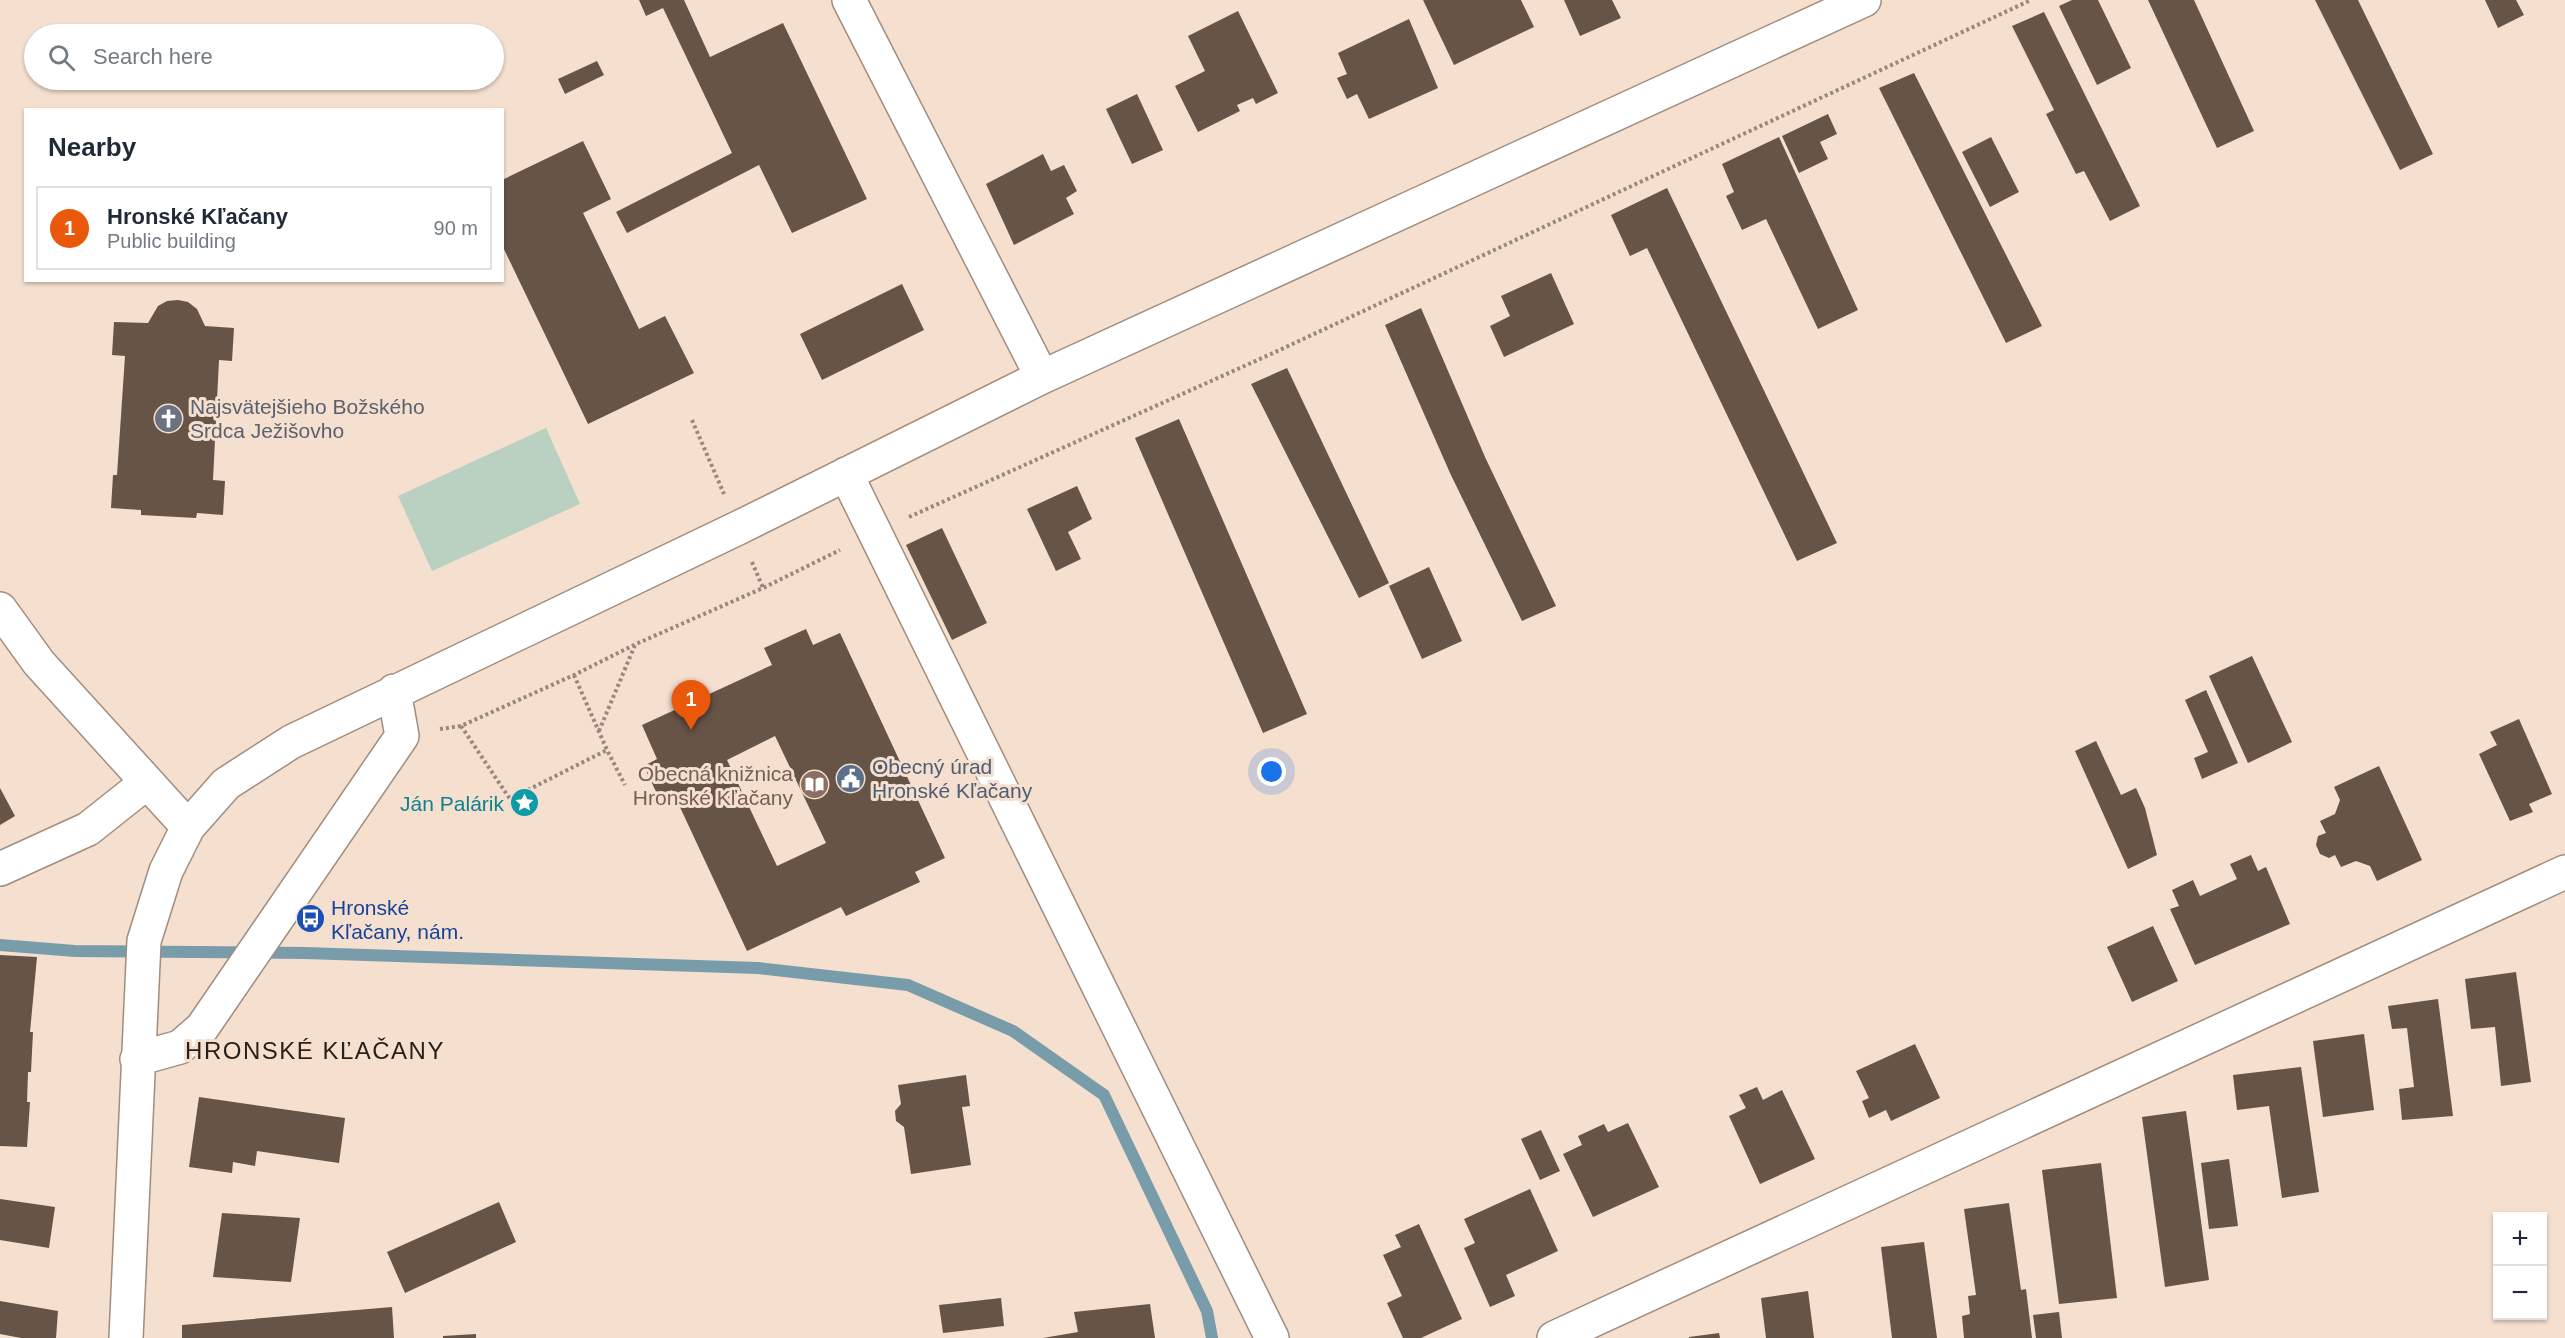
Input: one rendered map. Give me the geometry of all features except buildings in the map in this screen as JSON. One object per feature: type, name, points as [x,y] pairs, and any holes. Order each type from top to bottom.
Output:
[{"type":"street","points":[[849,0],[1042,378]]},
{"type":"street","points":[[126,1338],[144,941],[166,871],[188,827],[226,784],[291,742],[738,528],[1042,378],[1864,0]]},
{"type":"street","points":[[846,474],[1272,1338]]},
{"type":"street","points":[[0,609],[39,663],[188,827]]},
{"type":"street","points":[[137,1059],[180,1047],[202,1028],[402,736],[394,691]]},
{"type":"street","points":[[0,869],[88,829],[146,783]]},
{"type":"street","points":[[1554,1338],[2565,872]]},
{"type":"path","points":[[402,736],[461,726],[574,675],[763,588],[876,532],[1271,354],[2031,0]]},
{"type":"path","points":[[692,420],[727,501]]},
{"type":"path","points":[[751,560],[763,588]]},
{"type":"path","points":[[599,731],[636,645]]},
{"type":"path","points":[[574,675],[625,785]]},
{"type":"path","points":[[461,726],[510,799],[607,750]]},
{"type":"green space","points":[[546,428],[580,504],[432,571],[398,496]]},
{"type":"waterway","points":[[0,945],[75,951],[305,953],[758,968],[908,985],[1013,1031],[1104,1095],[1207,1311],[1212,1338]]},
{"type":"place","name":"Najsvätejšieho Božského Srdca Ježišovho","points":[[169,418]]},
{"type":"place","name":"Hronské Kľačany","points":[[691,730]]},
{"type":"place","name":"Obecný úrad Hronské Kľačany","points":[[851,778]]},
{"type":"place","name":"Obecná knižnica Hronské Kľačany","points":[[814,785]]},
{"type":"place","name":"Ján Palárik","points":[[525,803]]},
{"type":"place","name":"Hronské Kľačany, nám.","points":[[310,919]]},
{"type":"district","name":"HRONSKÉ KĽAČANY","points":[[315,1050]]}]
